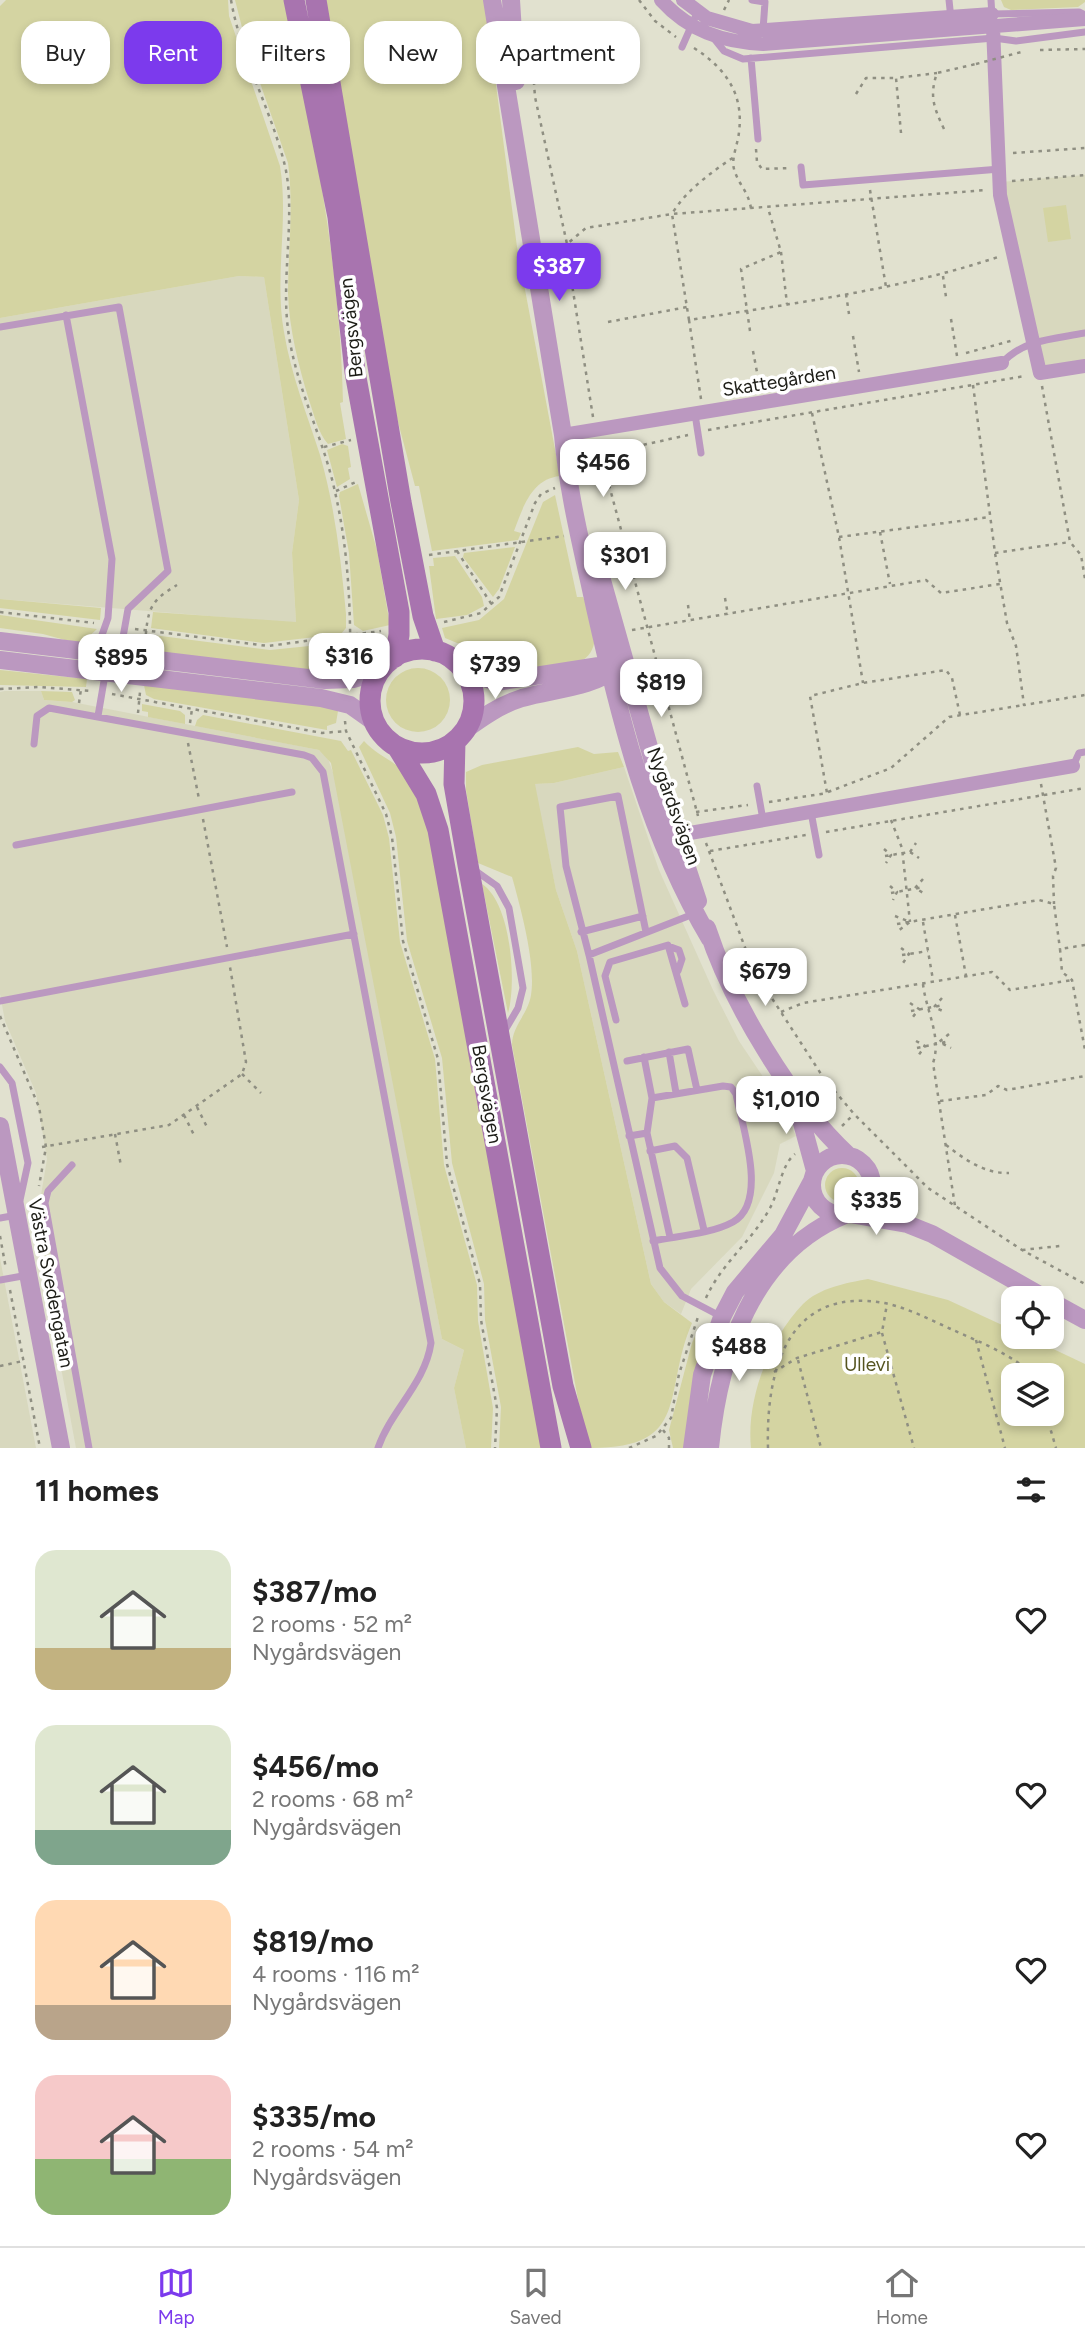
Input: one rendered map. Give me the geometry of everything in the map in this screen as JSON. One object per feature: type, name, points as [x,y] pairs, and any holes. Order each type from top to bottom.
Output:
[{"type":"main road","name":"Bergsvägen","points":[[294,0],[338,217],[355,372],[399,612],[399,635],[387,664]]},
{"type":"main road","name":"Bergsvägen","points":[[316,0],[399,489],[423,617],[435,651]]},
{"type":"main road","points":[[414,650],[435,651],[452,659],[465,671],[474,701],[460,736],[434,752],[422,753],[398,748],[388,741],[374,722],[370,695],[387,664],[414,650]]},
{"type":"main road","name":"Bergsvägen","points":[[460,736],[454,784],[563,1385],[581,1448]]},
{"type":"main road","name":"Bergsvägen","points":[[398,748],[426,794],[438,830],[551,1448]]},
{"type":"street","name":"Nygårdsvägen","points":[[492,0],[545,334],[573,484],[614,666],[667,837]]},
{"type":"street","name":"Nygårdsvägen","points":[[511,0],[522,176]]},
{"type":"street","points":[[661,0],[694,19],[712,36],[763,38],[993,20],[1085,17]]},
{"type":"street","points":[[683,0],[694,19],[763,38]]},
{"type":"street","points":[[993,20],[1000,174],[1040,373],[1085,366]]},
{"type":"street","name":"Skattegården","points":[[563,435],[1002,363]]},
{"type":"street","points":[[0,641],[324,680],[352,680],[387,664]]},
{"type":"street","points":[[0,660],[337,701],[359,709],[374,722]]},
{"type":"street","points":[[465,671],[496,682],[614,666]]},
{"type":"street","points":[[460,736],[487,715],[519,699],[570,687],[614,666]]},
{"type":"street","name":"Nygårdsvägen","points":[[614,666],[617,702],[667,837],[710,939],[750,1020],[793,1091],[830,1138],[848,1155]]},
{"type":"street","points":[[570,687],[595,690],[617,702]]},
{"type":"street","points":[[667,837],[1073,766]]},
{"type":"street","name":"Nygårdsvägen","points":[[793,1091],[813,1176]]},
{"type":"street","name":"Västra Svedengatan","points":[[0,1126],[8,1216],[29,1275],[61,1448]]},
{"type":"street","points":[[710,1448],[735,1292],[783,1235],[813,1176],[829,1158],[848,1155],[866,1166],[880,1201],[907,1224]]},
{"type":"street","points":[[813,1176],[813,1194],[820,1206],[831,1213],[907,1224],[957,1247],[1024,1286]]},
{"type":"street","points":[[692,1448],[702,1375],[730,1321],[798,1242],[816,1228],[867,1202],[872,1186]]},
{"type":"street","points":[[1064,1309],[1085,1320]]},
{"type":"lane","points":[[752,0],[765,2],[763,38]]},
{"type":"lane","points":[[950,0],[951,24]]},
{"type":"lane","points":[[683,44],[694,19]]},
{"type":"lane","points":[[712,36],[732,56],[751,58],[993,20],[1016,41],[1085,32]]},
{"type":"lane","points":[[751,58],[758,139]]},
{"type":"lane","points":[[801,167],[803,185],[1000,174]]},
{"type":"lane","points":[[0,327],[119,306],[168,571],[128,609],[120,656],[106,673],[98,716]]},
{"type":"lane","points":[[66,315],[112,559],[112,594],[106,625],[97,643],[88,652]]},
{"type":"lane","points":[[1002,363],[1014,350],[1033,342],[1085,333]]},
{"type":"lane","points":[[699,414],[701,453]]},
{"type":"lane","points":[[34,744],[33,730],[41,710],[49,708],[304,755],[318,765],[326,780],[430,1343],[424,1372],[383,1432],[378,1448]]},
{"type":"lane","points":[[1073,766],[1079,753],[1085,752]]},
{"type":"lane","points":[[757,786],[763,820]]},
{"type":"lane","points":[[16,845],[292,792]]},
{"type":"lane","points":[[646,932],[618,796],[560,807],[566,866],[589,955],[660,1268],[673,1288],[730,1321]]},
{"type":"lane","points":[[811,812],[819,855]]},
{"type":"lane","points":[[468,865],[497,886],[509,908],[523,988],[518,1008],[500,1038]]},
{"type":"lane","points":[[589,955],[698,912]]},
{"type":"lane","points":[[582,932],[643,916]]},
{"type":"lane","points":[[0,1001],[354,934]]},
{"type":"lane","points":[[615,1020],[606,976],[610,962],[668,945],[685,1004]]},
{"type":"lane","points":[[627,1061],[688,1049],[698,1090]]},
{"type":"lane","points":[[669,1052],[676,1093]]},
{"type":"lane","points":[[644,1057],[652,1098],[647,1133],[670,1237]]},
{"type":"lane","points":[[0,1067],[12,1083],[28,1163],[8,1216]]},
{"type":"lane","points":[[652,1098],[731,1087],[736,1094],[752,1175],[751,1198],[735,1221],[720,1227],[653,1241]]},
{"type":"lane","points":[[629,1136],[647,1133]]},
{"type":"lane","points":[[650,1151],[675,1146],[687,1157],[704,1230]]},
{"type":"lane","points":[[72,1165],[48,1191],[45,1203],[89,1448]]},
{"type":"lane","points":[[4,1279],[29,1275]]},
{"type":"path","points":[[231,0],[253,76],[278,140],[286,170],[285,278],[288,332],[300,387],[323,447],[335,492],[347,576],[350,671]]},
{"type":"path","points":[[639,0],[655,20],[683,44],[712,60],[731,82],[740,119],[735,172],[747,190],[751,209]]},
{"type":"path","points":[[856,94],[866,78],[896,78],[937,73],[1025,51],[1085,49]]},
{"type":"path","points":[[937,73],[932,88],[932,106],[944,129]]},
{"type":"path","points":[[896,78],[901,133]]},
{"type":"path","points":[[534,84],[567,244],[568,264],[600,454],[696,812],[753,969],[823,1077],[855,1114],[928,1188],[1022,1250],[1085,1283]]},
{"type":"path","points":[[758,139],[757,162],[762,169],[801,167]]},
{"type":"path","points":[[567,244],[586,228],[672,214],[871,200],[1000,174],[1085,148]]},
{"type":"path","points":[[672,214],[718,168],[735,157]]},
{"type":"path","points":[[1000,174],[1085,175]]},
{"type":"path","points":[[871,200],[886,287]]},
{"type":"path","points":[[768,208],[781,252],[787,304]]},
{"type":"path","points":[[672,214],[689,320],[699,414]]},
{"type":"path","points":[[689,320],[886,287],[942,275],[1014,251]]},
{"type":"path","points":[[750,331],[741,269],[781,252]]},
{"type":"path","points":[[942,275],[946,297]]},
{"type":"path","points":[[846,294],[849,314]]},
{"type":"path","points":[[608,322],[687,307]]},
{"type":"path","points":[[951,320],[957,356]]},
{"type":"path","points":[[853,336],[859,372]]},
{"type":"path","points":[[753,351],[760,388]]},
{"type":"path","points":[[600,454],[698,432],[1040,373],[1070,542],[1083,555],[1085,579]]},
{"type":"path","points":[[973,385],[995,553],[1007,622],[1016,646],[1024,705]]},
{"type":"path","points":[[812,412],[839,537],[863,683]]},
{"type":"path","points":[[323,447],[351,440]]},
{"type":"path","points":[[440,623],[468,618],[492,605],[504,588],[541,495],[606,476]]},
{"type":"path","points":[[335,492],[358,481]]},
{"type":"path","points":[[839,537],[990,517]]},
{"type":"path","points":[[427,555],[567,536],[567,528]]},
{"type":"path","points":[[880,532],[890,585]]},
{"type":"path","points":[[995,553],[1070,542]]},
{"type":"path","points":[[457,551],[492,605]]},
{"type":"path","points":[[616,581],[633,577]]},
{"type":"path","points":[[627,627],[633,630],[690,622],[926,580],[941,593],[1000,584]]},
{"type":"path","points":[[725,598],[728,616]]},
{"type":"path","points":[[688,606],[690,622]]},
{"type":"path","points":[[0,612],[106,625]]},
{"type":"path","points":[[124,627],[268,646],[381,631]]},
{"type":"path","points":[[830,808],[810,696],[863,683],[946,670],[953,678],[960,715]]},
{"type":"path","points":[[0,689],[81,689],[322,733],[346,732]]},
{"type":"path","points":[[77,712],[81,689]]},
{"type":"path","points":[[696,812],[827,793],[870,779],[891,768],[949,717],[1085,695]]},
{"type":"path","points":[[42,1147],[169,1125],[242,1074],[246,1062],[188,732],[192,709]]},
{"type":"path","points":[[345,715],[346,732],[386,814],[392,837],[403,942],[436,1050],[447,1164],[478,1274],[481,1321],[496,1408],[495,1448]]},
{"type":"path","points":[[1039,772],[1056,867],[1053,876],[1054,904],[1062,972],[1072,980],[1085,1050]]},
{"type":"path","points":[[710,852],[1085,788]]},
{"type":"path","points":[[891,820],[903,853],[910,922]]},
{"type":"path","points":[[910,852],[916,843]]},
{"type":"path","points":[[884,849],[891,855]]},
{"type":"path","points":[[885,856],[918,850]]},
{"type":"path","points":[[910,852],[919,858]]},
{"type":"path","points":[[886,863],[891,855]]},
{"type":"path","points":[[915,888],[923,879]]},
{"type":"path","points":[[890,886],[897,892]]},
{"type":"path","points":[[891,893],[924,887]]},
{"type":"path","points":[[915,888],[925,894]]},
{"type":"path","points":[[893,900],[897,892]]},
{"type":"path","points":[[897,924],[1039,900],[1054,904]]},
{"type":"path","points":[[955,915],[966,976]]},
{"type":"path","points":[[895,916],[910,922]]},
{"type":"path","points":[[923,920],[933,980]]},
{"type":"path","points":[[898,931],[910,922]]},
{"type":"path","points":[[1060,949],[1085,945]]},
{"type":"path","points":[[901,948],[909,954]]},
{"type":"path","points":[[902,955],[928,951]]},
{"type":"path","points":[[903,962],[909,954]]},
{"type":"path","points":[[781,1012],[803,1003],[992,972],[1010,990],[1072,980]]},
{"type":"path","points":[[923,984],[938,1043],[933,1063],[956,1206]]},
{"type":"path","points":[[934,1007],[942,998]]},
{"type":"path","points":[[910,1003],[919,1009]]},
{"type":"path","points":[[911,1011],[944,1005]]},
{"type":"path","points":[[934,1007],[945,1012]]},
{"type":"path","points":[[912,1018],[919,1009]]},
{"type":"path","points":[[938,1043],[948,1034]]},
{"type":"path","points":[[916,1041],[925,1046]]},
{"type":"path","points":[[917,1048],[950,1041]]},
{"type":"path","points":[[938,1043],[951,1048]]},
{"type":"path","points":[[918,1056],[925,1046]]},
{"type":"path","points":[[242,1074],[261,1093]]},
{"type":"path","points":[[940,1101],[986,1095],[998,1086],[1007,1090],[1085,1076]]},
{"type":"path","points":[[196,1107],[208,1129]]},
{"type":"path","points":[[184,1115],[194,1135]]},
{"type":"path","points":[[115,1134],[121,1166]]},
{"type":"path","points":[[946,1145],[976,1165],[999,1173],[1009,1173]]},
{"type":"path","points":[[0,1236],[6,1267],[4,1279],[40,1448]]},
{"type":"path","points":[[1022,1250],[1060,1246]]},
{"type":"path","points":[[0,1268],[6,1267]]},
{"type":"path","points":[[768,1448],[768,1408],[774,1372],[785,1344],[800,1325],[818,1310],[846,1302],[887,1304],[976,1340],[1018,1363]]},
{"type":"path","points":[[887,1304],[882,1332],[914,1448]]},
{"type":"path","points":[[774,1372],[797,1358],[882,1332]]},
{"type":"path","points":[[976,1340],[1005,1448]]},
{"type":"path","points":[[797,1358],[821,1448]]},
{"type":"path","points":[[0,1366],[23,1361]]},
{"type":"path","points":[[1050,1426],[1056,1448]]},
{"type":"path","points":[[663,1430],[669,1438],[669,1448]]},
{"type":"shaded area","points":[[1085,175],[1085,366],[1040,373],[1001,182]]},
{"type":"shaded area","points":[[239,276],[264,277],[299,500],[292,553],[296,623],[0,599],[0,318]]},
{"type":"shaded area","points":[[41,691],[44,700],[72,702],[319,750],[327,756],[336,781],[442,1339],[464,1350],[454,1388],[466,1448],[76,1448],[38,1244],[40,1201],[47,1159],[36,1093],[5,1021],[0,994],[0,692]]},
{"type":"shaded area","points":[[624,767],[659,870],[713,990],[739,1041],[782,1105],[796,1136],[780,1144],[774,1173],[742,1237],[691,1289],[681,1314],[664,1302],[651,1284],[577,951],[556,890],[534,784],[554,783]]},
{"type":"shaded area","points":[[0,1258],[36,1448],[0,1448]]},
{"type":"green space","points":[[6,0],[228,0],[229,16],[236,37],[236,84],[252,84],[280,166],[283,207],[281,311],[295,379],[320,455],[334,514],[346,614],[346,628],[341,634],[264,643],[151,628],[153,612],[296,622],[292,553],[299,500],[264,277],[239,276],[0,318],[0,6]]},
{"type":"green space","points":[[235,0],[285,0],[290,21],[240,21]]},
{"type":"green space","points":[[324,0],[485,0],[488,21],[476,21],[476,84],[496,84],[517,247],[560,476],[542,483],[530,496],[514,531],[521,533],[518,540],[432,551],[419,486],[415,486],[393,403],[338,84],[350,84],[350,21],[328,21]]},
{"type":"green space","points":[[1001,0],[1085,2],[1078,7],[1011,10],[1004,7]]},
{"type":"green space","points":[[260,84],[302,84],[315,150],[337,300],[343,402],[340,403],[346,439],[328,444],[319,429],[309,400],[290,320],[288,293],[291,196],[288,163]]},
{"type":"green space","points":[[1066,205],[1071,239],[1048,242],[1043,208]]},
{"type":"green space","points":[[342,444],[348,446],[350,479],[337,487],[327,450]]},
{"type":"green space","points":[[358,484],[377,550],[390,625],[363,631],[354,625],[349,553],[339,496],[340,492]]},
{"type":"green space","points":[[555,495],[577,597],[583,597],[590,613],[595,639],[593,647],[583,660],[513,672],[484,669],[462,645],[445,638],[442,628],[479,620],[504,599],[543,502]]},
{"type":"green space","points":[[515,547],[499,589],[493,597],[463,557],[464,553]]},
{"type":"green space","points":[[455,556],[482,597],[484,606],[467,615],[436,619],[429,566],[434,566],[433,558]]},
{"type":"green space","points":[[0,599],[101,608],[100,620],[0,608]]},
{"type":"green space","points":[[0,615],[97,629],[85,640],[76,643],[43,634],[0,628]]},
{"type":"green space","points":[[153,635],[270,650],[339,643],[346,649],[347,672],[322,672],[150,651],[149,639]]},
{"type":"green space","points":[[381,635],[382,644],[369,654],[362,668],[353,670],[356,641]]},
{"type":"green space","points":[[418,668],[441,677],[450,700],[441,723],[418,732],[395,723],[386,700],[395,677]]},
{"type":"green space","points":[[0,670],[87,679],[86,687],[0,685]]},
{"type":"green space","points":[[144,685],[329,707],[338,711],[336,723],[327,726],[327,730],[154,699],[146,695]]},
{"type":"green space","points":[[41,691],[72,692],[75,700],[44,700]]},
{"type":"green space","points":[[142,704],[180,711],[185,715],[185,724],[148,717],[148,712],[142,711]]},
{"type":"green space","points":[[203,715],[341,741],[348,751],[351,750],[383,815],[389,838],[400,942],[435,1059],[444,1165],[477,1285],[478,1321],[493,1408],[491,1448],[466,1448],[454,1388],[464,1350],[442,1339],[331,763],[319,750],[195,726]]},
{"type":"green space","points":[[364,741],[406,774],[419,800],[430,837],[542,1448],[499,1448],[501,1407],[485,1320],[484,1284],[452,1163],[442,1058],[407,941],[396,837],[390,813],[359,747]]},
{"type":"green space","points":[[578,747],[594,754],[618,752],[624,767],[554,783],[535,784],[556,890],[577,951],[651,1284],[664,1302],[692,1323],[683,1348],[668,1411],[659,1427],[645,1438],[623,1445],[591,1448],[580,1410],[512,1045],[531,995],[527,936],[512,877],[478,863],[466,790],[466,772],[482,765]]},
{"type":"green space","points":[[482,884],[500,908],[509,944],[512,982],[508,1013]]},
{"type":"green space","points":[[842,1168],[854,1173],[859,1185],[854,1197],[842,1202],[830,1197],[825,1185],[830,1173]]},
{"type":"green space","name":"Ullevi","points":[[868,1279],[948,1300],[1001,1324],[1001,1349],[1053,1349],[1085,1364],[1085,1448],[751,1448],[752,1410],[770,1352],[803,1304],[809,1298],[833,1287]]},
{"type":"green space","points":[[699,1327],[702,1343],[687,1448],[673,1448],[669,1430],[692,1343]]}]
